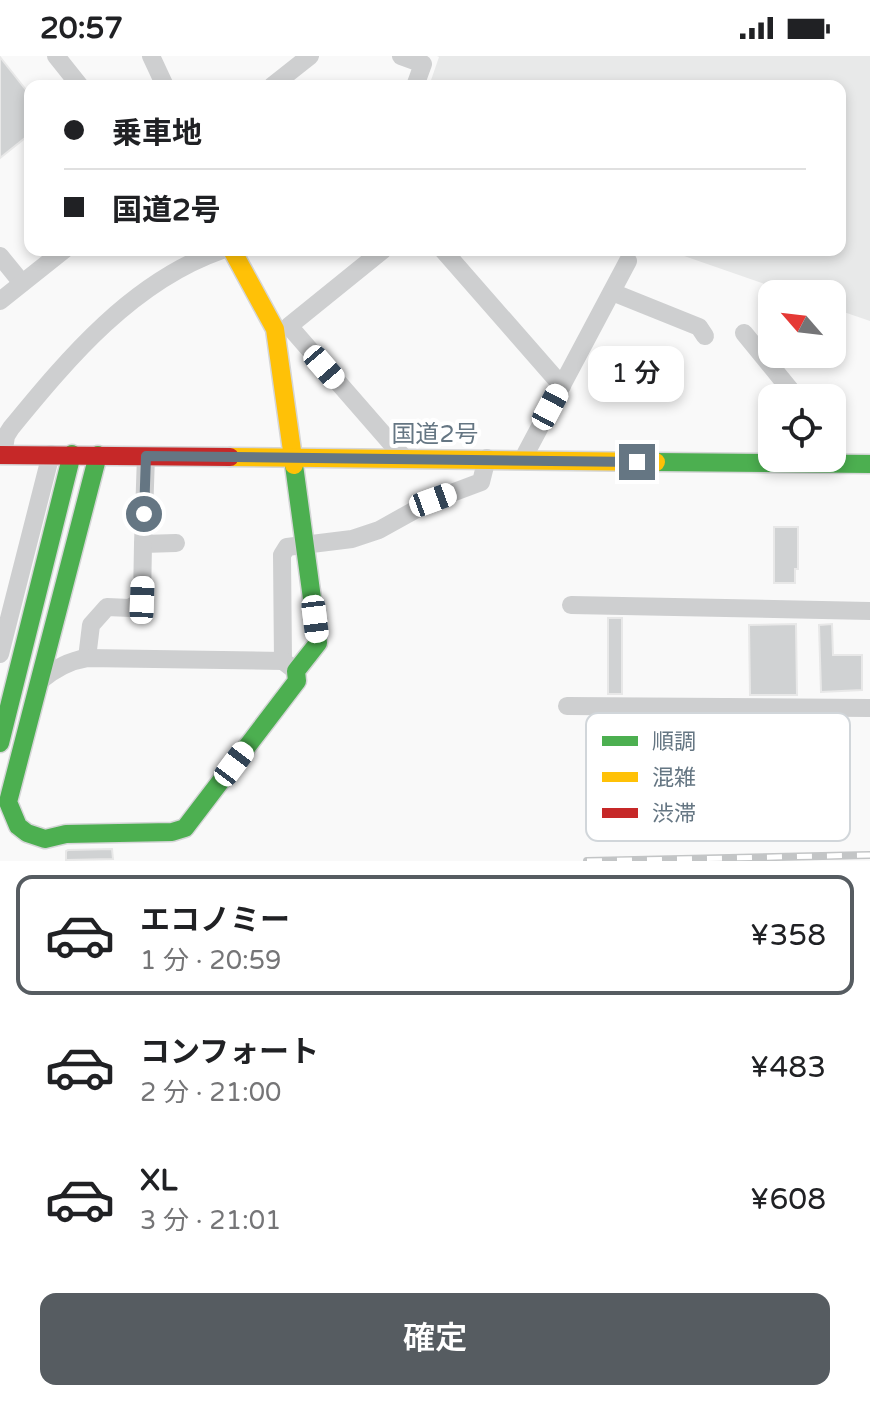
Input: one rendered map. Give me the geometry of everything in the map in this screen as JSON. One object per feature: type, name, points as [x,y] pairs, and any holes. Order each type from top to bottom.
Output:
[{"type":"main road","points":[[98,455],[40,681],[4,801],[18,826],[27,833],[45,839],[66,834],[172,832],[185,828],[297,681],[289,666],[318,643],[275,329],[235,256]]},
{"type":"main road","points":[[0,743],[72,454]]},
{"type":"main road","name":"国道2号","points":[[1,455],[758,462]]},
{"type":"main road","name":"国道2号","points":[[846,463],[870,464]]},
{"type":"street","points":[[56,56],[75,80]]},
{"type":"street","points":[[151,56],[162,80]]},
{"type":"street","points":[[280,80],[310,56]]},
{"type":"street","points":[[401,56],[423,64],[417,80]]},
{"type":"street","points":[[0,256],[22,283]]},
{"type":"street","points":[[0,301],[56,256]]},
{"type":"street","points":[[1,455],[11,428],[83,345],[131,301],[205,256]]},
{"type":"street","points":[[376,256],[289,326],[404,458]]},
{"type":"street","points":[[448,256],[562,386]]},
{"type":"street","points":[[526,460],[526,453],[628,261]]},
{"type":"street","points":[[612,292],[699,327],[705,336]]},
{"type":"street","points":[[744,333],[786,384]]},
{"type":"street","points":[[0,654],[51,454]]},
{"type":"street","points":[[87,658],[91,625],[107,607],[130,608],[142,600],[146,456]]},
{"type":"street","points":[[40,681],[51,671],[74,660],[87,658],[289,666],[282,555],[287,547],[352,539],[379,530],[433,500],[481,482],[487,458]]},
{"type":"street","points":[[143,544],[176,543]]},
{"type":"street","points":[[571,605],[870,611]]},
{"type":"street","points":[[567,706],[870,708]]},
{"type":"shaded area","points":[[437,56],[870,56],[870,321],[846,313],[846,280],[758,282],[684,256],[846,256],[846,80],[431,80]]},
{"type":"building","points":[[0,57],[24,87],[24,139],[0,158]]},
{"type":"building","points":[[774,527],[798,527],[795,583],[774,583]]},
{"type":"building","points":[[608,618],[622,618],[622,694],[608,694]]},
{"type":"building","points":[[796,624],[797,695],[750,695],[749,625]]},
{"type":"building","points":[[832,624],[833,655],[862,655],[862,690],[821,692],[819,625]]},
{"type":"building","points":[[112,849],[113,859],[66,860],[68,850]]},
{"type":"railway","points":[[587,861],[870,855]]},
{"type":"traffic: fast","points":[[0,743],[72,454]]},
{"type":"traffic: fast","points":[[98,455],[8,802],[18,826],[27,833],[45,839],[66,834],[172,832],[185,828],[297,681],[296,671],[318,643],[294,465]]},
{"type":"traffic: fast","points":[[656,462],[870,464]]},
{"type":"traffic: slow","points":[[235,256],[275,329],[294,465]]},
{"type":"traffic: slow","points":[[230,457],[656,462]]},
{"type":"traffic: jam","points":[[0,455],[230,457]]},
{"type":"route","points":[[144,514],[146,456],[637,462]]}]
